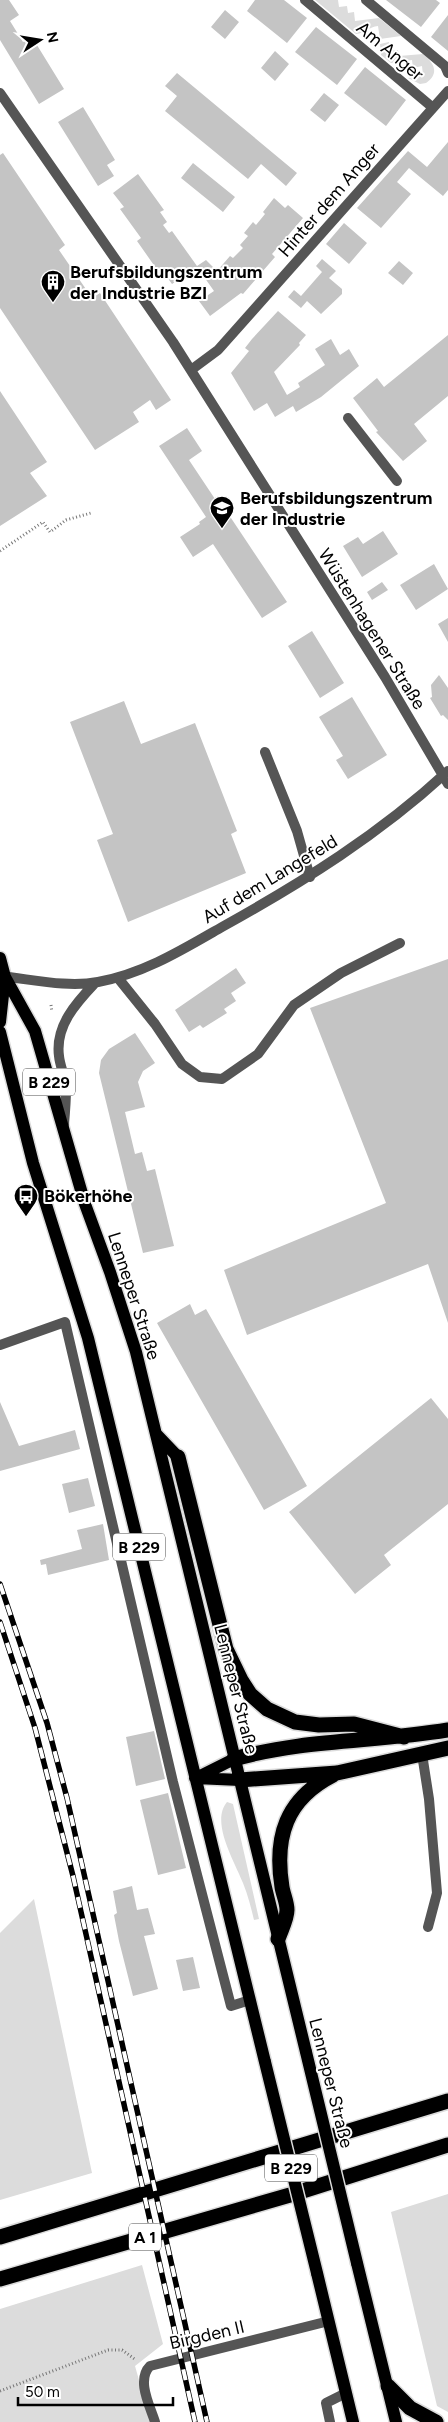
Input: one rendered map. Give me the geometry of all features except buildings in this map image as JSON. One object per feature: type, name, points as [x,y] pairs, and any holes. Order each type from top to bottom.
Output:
[{"type":"highway","points":[[178,1458],[226,1649],[240,1680],[250,1694],[267,1709],[296,1722],[319,1725],[354,1724],[404,1737]]},
{"type":"highway","points":[[234,1759],[266,1750],[404,1737],[448,1730]]},
{"type":"highway","points":[[240,1780],[337,1773],[448,1748]]},
{"type":"highway","points":[[278,1939],[287,1910],[282,1888],[278,1850],[282,1830],[295,1805],[320,1782],[337,1773]]},
{"type":"highway","name":"A 1","points":[[0,2237],[448,2101]]},
{"type":"highway","name":"A 1","points":[[0,2279],[290,2195],[448,2145]]},
{"type":"highway","points":[[388,2386],[410,2408],[436,2422]]},
{"type":"main road","name":"Lenneper Straße","points":[[0,958],[2,976],[0,1022]]},
{"type":"main road","name":"Lenneper Straße","points":[[2,976],[35,1030],[85,1204],[136,1352],[396,2422]]},
{"type":"main road","name":"B 229","points":[[0,1032],[33,1163],[88,1338],[353,2422]]},
{"type":"main road","points":[[155,1433],[178,1458]]},
{"type":"main road","points":[[196,1778],[234,1759]]},
{"type":"main road","points":[[196,1778],[240,1780]]},
{"type":"street","name":"Am Anger","points":[[304,0],[432,107]]},
{"type":"street","name":"Am Anger","points":[[366,0],[445,66],[448,73]]},
{"type":"street","name":"Hinter dem Anger","points":[[191,370],[218,350],[448,91]]},
{"type":"street","name":"Wüstenhagener Straße","points":[[0,93],[191,370],[385,677],[419,737],[447,776]]},
{"type":"street","points":[[348,418],[397,481]]},
{"type":"street","points":[[265,752],[297,831],[310,877]]},
{"type":"street","name":"Auf dem Langefeld","points":[[2,976],[48,982],[95,983],[118,978],[164,960],[310,877],[363,841],[447,776]]},
{"type":"street","points":[[118,978],[155,1024],[182,1064],[200,1077],[222,1079],[258,1054],[294,1005],[341,972],[400,943]]},
{"type":"street","points":[[64,1134],[66,1088],[59,1058],[60,1035],[65,1021],[78,1002],[95,983]]},
{"type":"street","points":[[0,1345],[65,1322],[173,1782],[231,2006],[250,2000]]},
{"type":"street","points":[[422,1754],[429,1799],[437,1893],[428,1927]]},
{"type":"street","name":"Birgden II","points":[[147,2368],[159,2363],[329,2322]]},
{"type":"street","points":[[147,2368],[144,2381],[155,2422]]},
{"type":"street","points":[[330,2422],[326,2403],[346,2393]]},
{"type":"path","points":[[0,551],[43,522],[50,532],[66,520],[91,512]]},
{"type":"path","points":[[0,2391],[108,2350],[122,2350],[147,2368]]},
{"type":"shaded area","points":[[315,0],[338,0],[339,7],[347,6],[348,13],[354,12],[355,21],[379,18],[401,36],[380,39],[378,26],[356,34]]},
{"type":"shaded area","points":[[389,42],[390,50],[398,50],[399,56],[423,54],[427,57],[434,68],[433,76],[426,83],[420,84],[408,78],[423,75],[422,66],[413,68],[412,60],[391,63],[381,55],[380,44]]},
{"type":"shaded area","points":[[227,1802],[233,1804],[259,1919],[254,1920],[245,1888],[222,1831],[222,1810]]},
{"type":"shaded area","points":[[34,1899],[92,2173],[0,2200],[0,1933]]},
{"type":"shaded area","points":[[448,2194],[448,2412],[437,2406],[391,2212]]},
{"type":"shaded area","points":[[142,2265],[163,2344],[135,2366],[151,2422],[0,2422],[0,2309]]},
{"type":"railway","points":[[0,1584],[47,1723],[67,1798],[207,2422]]},
{"type":"railway","points":[[0,1622],[35,1728],[73,1876],[195,2422]]},
{"type":"place","name":"Berufsbildungszentrum der Industrie BZI","points":[[53,303]]},
{"type":"place","name":"Berufsbildungszentrum der Industrie","points":[[222,529]]},
{"type":"place","name":"Bökerhöhe","points":[[26,1217]]}]
